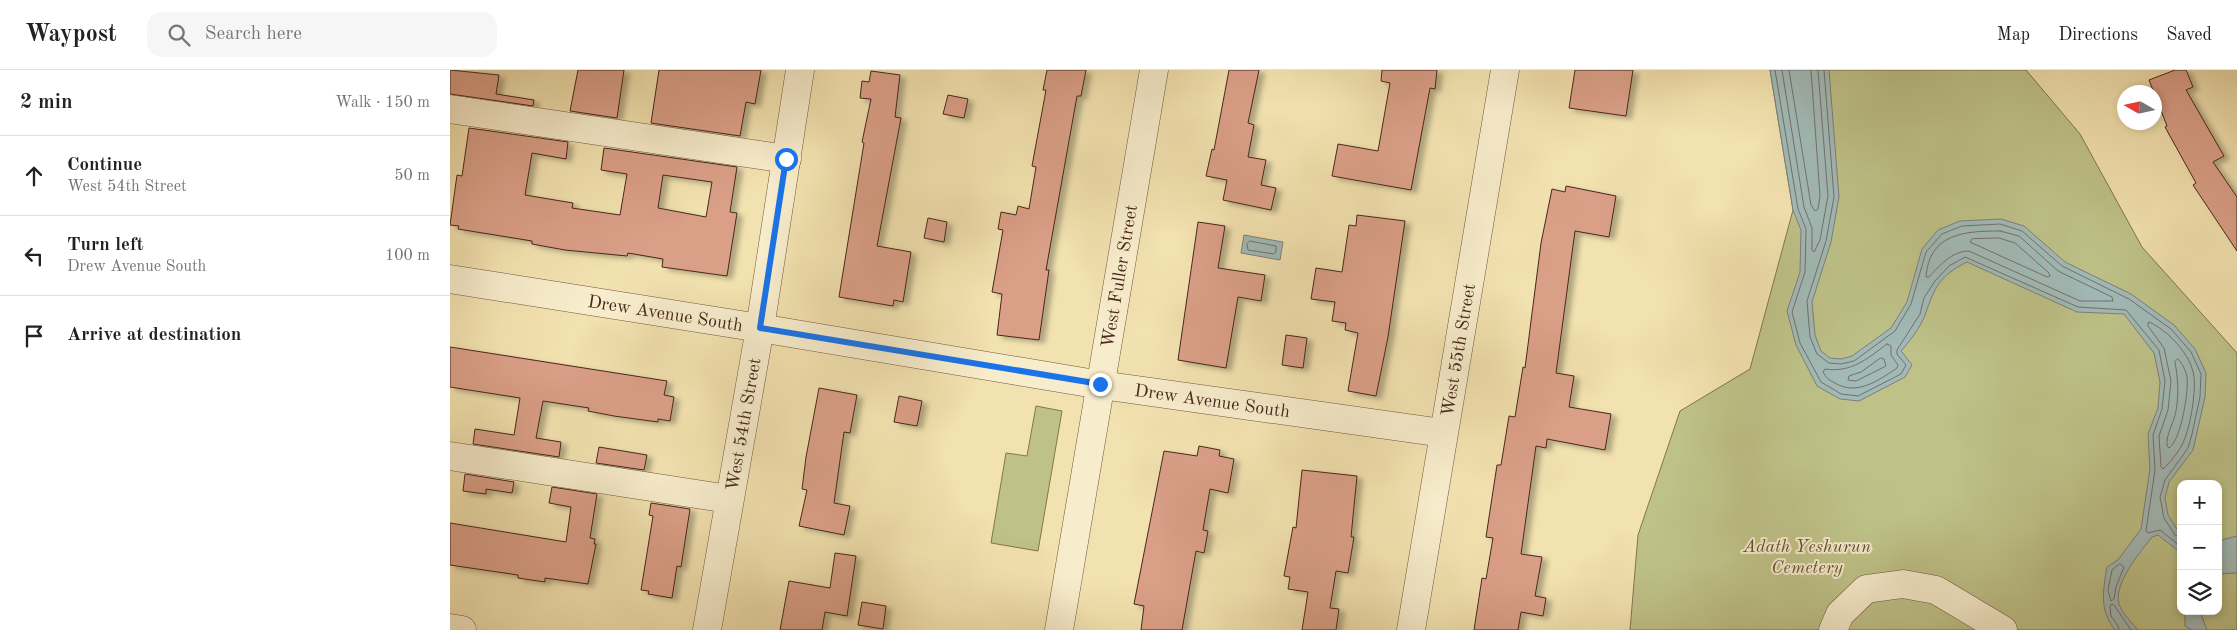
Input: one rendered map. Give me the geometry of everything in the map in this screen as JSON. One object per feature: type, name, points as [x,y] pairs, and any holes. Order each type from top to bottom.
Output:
[{"type":"street","name":"West 54th Street","points":[[707,630],[760,328],[800,70]]},
{"type":"street","name":"West Fuller Street","points":[[1059,630],[1154,70]]},
{"type":"street","name":"West 55th Street","points":[[1411,630],[1504,70]]},
{"type":"street","points":[[450,109],[786,159]]},
{"type":"street","name":"Drew Avenue South","points":[[450,279],[1100,384],[1443,433]]},
{"type":"street","points":[[450,456],[729,499]]},
{"type":"street","points":[[1833,630],[1840,614],[1866,589],[1903,584],[1936,590],[2003,630]]},
{"type":"street","points":[[450,628],[462,630]]},
{"type":"green space","name":"Adath Yeshurun Cemetery","points":[[1770,70],[2026,70],[2080,134],[2142,247],[2237,353],[2237,630],[1630,630],[1638,535],[1680,411],[1750,369],[1793,210]]},
{"type":"green space","points":[[1036,406],[1062,411],[1038,551],[991,543],[1006,453],[1027,456]]},
{"type":"water","points":[[1770,70],[1829,70],[1839,197],[1831,242],[1812,302],[1815,335],[1821,351],[1830,358],[1841,359],[1852,356],[1891,328],[1907,302],[1922,249],[1938,230],[1960,221],[2001,219],[2024,226],[2065,262],[2131,294],[2174,325],[2195,349],[2206,373],[2205,397],[2193,450],[2169,482],[2165,498],[2168,515],[2177,529],[2177,550],[2158,535],[2152,537],[2129,568],[2118,596],[2119,604],[2125,615],[2138,630],[2115,630],[2104,608],[2107,567],[2118,560],[2141,529],[2150,469],[2148,434],[2158,408],[2160,382],[2154,353],[2124,314],[2077,312],[1967,262],[1950,272],[1939,283],[1920,325],[1901,351],[1912,365],[1905,377],[1859,401],[1840,399],[1817,386],[1796,345],[1787,311],[1800,272],[1801,230],[1793,210]]},
{"type":"water","points":[[1244,235],[1283,242],[1280,260],[1241,253]]},
{"type":"water","points":[[2237,536],[2237,573],[2222,574],[2222,540]]},
{"type":"water","points":[[2185,615],[2201,615],[2207,630],[2192,630],[2185,626]]},
{"type":"building","points":[[450,70],[499,75],[496,94],[534,100],[533,106],[450,94]]},
{"type":"building","points":[[578,70],[624,70],[617,118],[570,111]]},
{"type":"building","points":[[659,70],[761,70],[755,104],[746,102],[740,136],[651,123]]},
{"type":"building","points":[[1047,70],[1086,70],[1081,96],[1077,96],[1046,270],[1049,270],[1039,340],[997,335],[1002,294],[992,292],[1003,230],[998,229],[1001,212],[1016,215],[1018,206],[1029,209],[1036,167],[1032,166],[1046,90],[1043,90]]},
{"type":"building","points":[[1229,70],[1259,70],[1248,123],[1254,125],[1248,157],[1266,160],[1261,185],[1276,188],[1271,210],[1223,200],[1227,180],[1206,176],[1212,149],[1214,150]]},
{"type":"building","points":[[1382,70],[1437,70],[1435,89],[1430,88],[1411,190],[1332,176],[1338,144],[1378,151],[1390,83],[1381,81]]},
{"type":"building","points":[[1575,70],[1633,70],[1626,116],[1569,108]]},
{"type":"building","points":[[2175,70],[2186,70],[2193,87],[2186,90],[2224,156],[2213,162],[2237,197],[2237,251],[2193,185],[2196,183],[2165,127],[2167,126],[2162,113],[2162,85],[2151,85],[2149,80]]},
{"type":"building","points":[[871,71],[900,75],[895,117],[901,118],[877,246],[911,252],[903,302],[894,300],[893,306],[839,297],[864,143],[862,142],[871,99],[860,98],[862,81],[869,82]]},
{"type":"building","points":[[948,95],[968,99],[964,118],[943,114]]},
{"type":"building","points":[[469,128],[568,142],[566,159],[532,153],[525,195],[573,203],[572,208],[620,215],[627,174],[601,170],[604,148],[737,167],[730,212],[737,213],[727,276],[662,267],[663,259],[628,253],[627,256],[565,250],[532,244],[532,241],[458,229],[459,226],[450,225],[457,175],[462,176]],"holes":[[[663,175],[712,182],[706,217],[658,208]]]},
{"type":"building","points":[[1566,186],[1616,196],[1609,237],[1575,231],[1556,373],[1574,376],[1569,407],[1611,414],[1605,450],[1547,439],[1546,448],[1536,446],[1521,554],[1542,557],[1535,596],[1546,598],[1543,616],[1521,612],[1518,630],[1474,630],[1482,578],[1486,579],[1493,538],[1486,537],[1497,465],[1501,465],[1509,416],[1515,417],[1523,367],[1525,368],[1541,243],[1552,189],[1565,192]]},
{"type":"building","points":[[1357,215],[1405,221],[1388,337],[1376,396],[1348,391],[1358,333],[1345,330],[1346,323],[1332,321],[1335,302],[1311,299],[1316,268],[1342,272],[1349,225],[1356,226]]},
{"type":"building","points":[[928,218],[947,222],[944,242],[924,238]]},
{"type":"building","points":[[1198,222],[1225,226],[1218,268],[1265,275],[1261,301],[1238,297],[1226,368],[1178,360]]},
{"type":"building","points":[[1286,335],[1307,338],[1303,368],[1282,365]]},
{"type":"building","points":[[450,347],[667,381],[664,395],[674,397],[670,421],[658,419],[658,422],[614,416],[588,411],[589,408],[543,401],[536,438],[561,442],[559,457],[473,444],[475,429],[514,435],[520,398],[450,387]]},
{"type":"building","points":[[819,388],[857,395],[850,433],[844,432],[834,503],[850,506],[844,535],[799,526],[807,490],[802,489],[806,457]]},
{"type":"building","points":[[899,396],[922,401],[917,426],[894,422]]},
{"type":"building","points":[[1199,446],[1220,450],[1219,456],[1234,459],[1228,493],[1210,489],[1203,530],[1208,531],[1204,553],[1196,551],[1182,630],[1141,630],[1144,606],[1134,604],[1164,451],[1197,456]]},
{"type":"building","points":[[599,447],[647,455],[644,470],[596,463]]},
{"type":"building","points":[[1302,470],[1357,476],[1351,537],[1354,537],[1348,573],[1336,571],[1330,608],[1339,609],[1336,630],[1302,630],[1308,592],[1288,589],[1290,577],[1284,576],[1293,527],[1296,528]]},
{"type":"building","points":[[465,474],[514,482],[512,493],[486,489],[486,494],[463,491]]},
{"type":"building","points":[[552,487],[597,494],[590,538],[595,539],[594,544],[596,544],[588,584],[545,578],[545,582],[518,578],[518,575],[450,565],[450,523],[566,542],[571,507],[549,503]]},
{"type":"building","points":[[651,503],[690,509],[681,567],[677,566],[672,598],[648,594],[649,591],[641,590],[653,516],[649,515]]},
{"type":"building","points":[[835,553],[856,556],[847,616],[825,612],[822,630],[780,630],[789,581],[830,588]]},
{"type":"building","points":[[862,602],[886,606],[883,629],[858,625]]},
{"type":"route","points":[[786,159],[760,328],[1100,384]]}]
